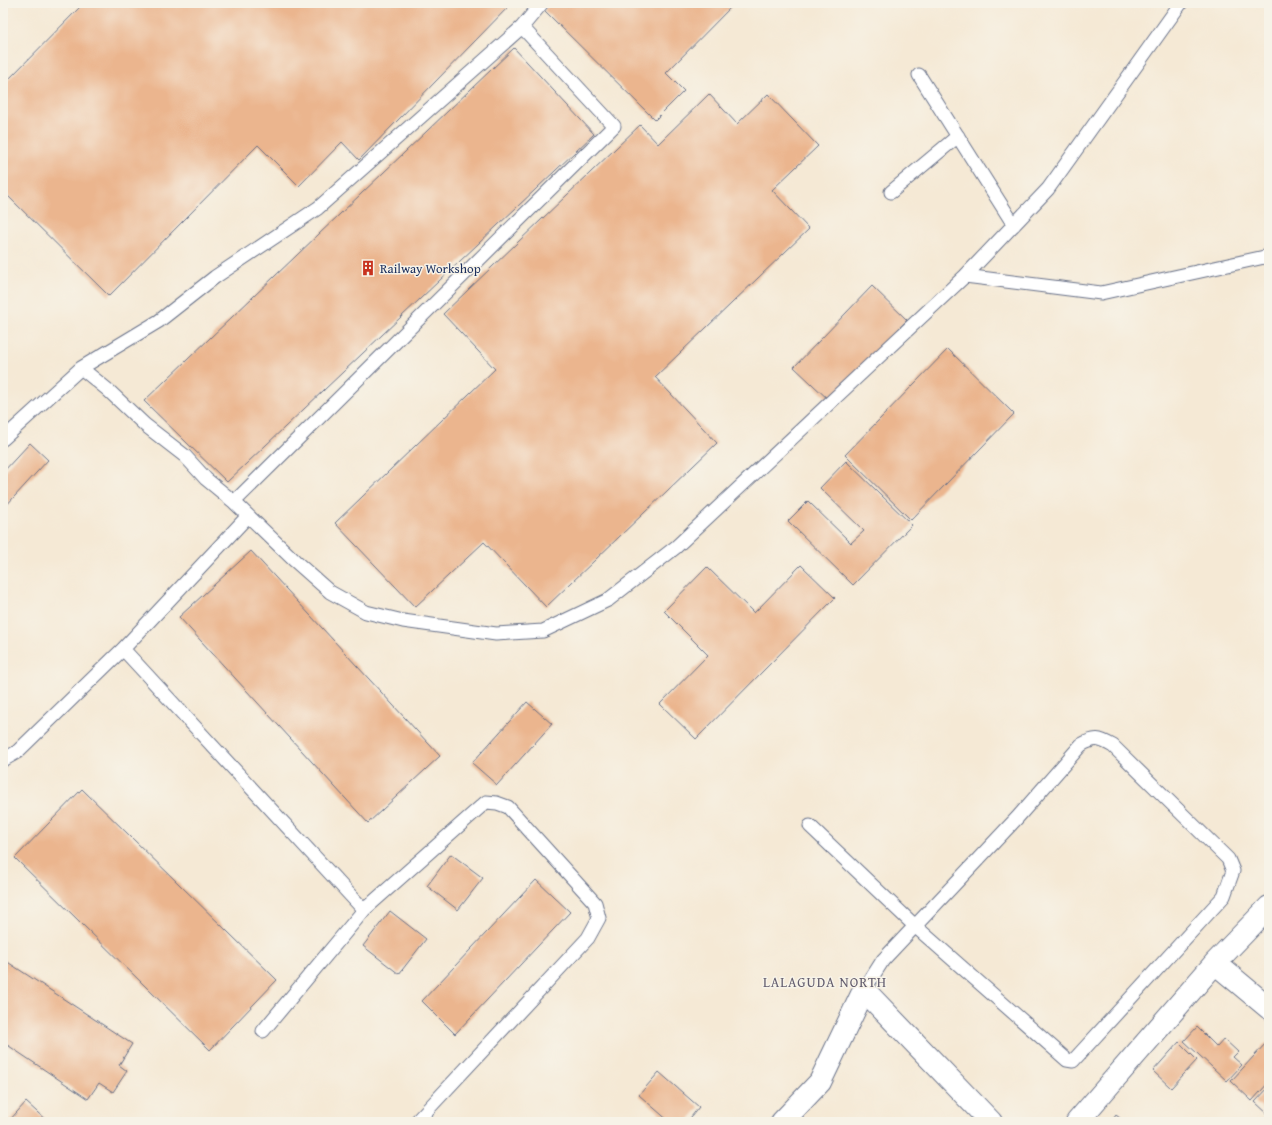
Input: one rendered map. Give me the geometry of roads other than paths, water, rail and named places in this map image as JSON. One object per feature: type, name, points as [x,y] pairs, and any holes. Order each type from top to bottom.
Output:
[{"type":"street","points":[[1077,1122],[1215,963],[1269,907]]},
{"type":"street","points":[[1215,963],[1269,1008]]},
{"type":"street","points":[[782,1122],[820,1082],[864,990],[991,1122]]},
{"type":"lane","points":[[3,439],[81,368],[159,320],[215,277],[318,208],[522,27],[542,3]]},
{"type":"lane","points":[[81,368],[108,390],[145,425],[185,456],[206,479],[234,502],[295,561],[330,592],[366,612],[403,621],[496,634],[543,631],[608,600],[676,546],[965,276],[1048,190],[1181,3]]},
{"type":"lane","points":[[234,502],[614,126],[522,27]]},
{"type":"lane","points":[[920,74],[1014,225]]},
{"type":"lane","points":[[891,192],[958,136]]},
{"type":"lane","points":[[965,276],[1101,293],[1269,256]]},
{"type":"lane","points":[[3,760],[17,752],[123,649],[248,516]]},
{"type":"lane","points":[[123,649],[364,910]]},
{"type":"lane","points":[[810,826],[915,926],[1062,1056],[1067,1060],[1072,1061],[1224,896],[1233,871],[1228,859],[1113,746],[1103,741],[1092,739],[1082,746],[1017,818],[915,926],[883,960],[864,990]]},
{"type":"lane","points":[[263,1031],[364,910],[486,802],[497,803],[508,807],[595,903],[599,918],[588,938],[416,1122]]},
{"type":"place","name":"Railway Workshop","points":[[368,268]]},
{"type":"district","name":"LALAGUDA NORTH","points":[[825,982]]}]
